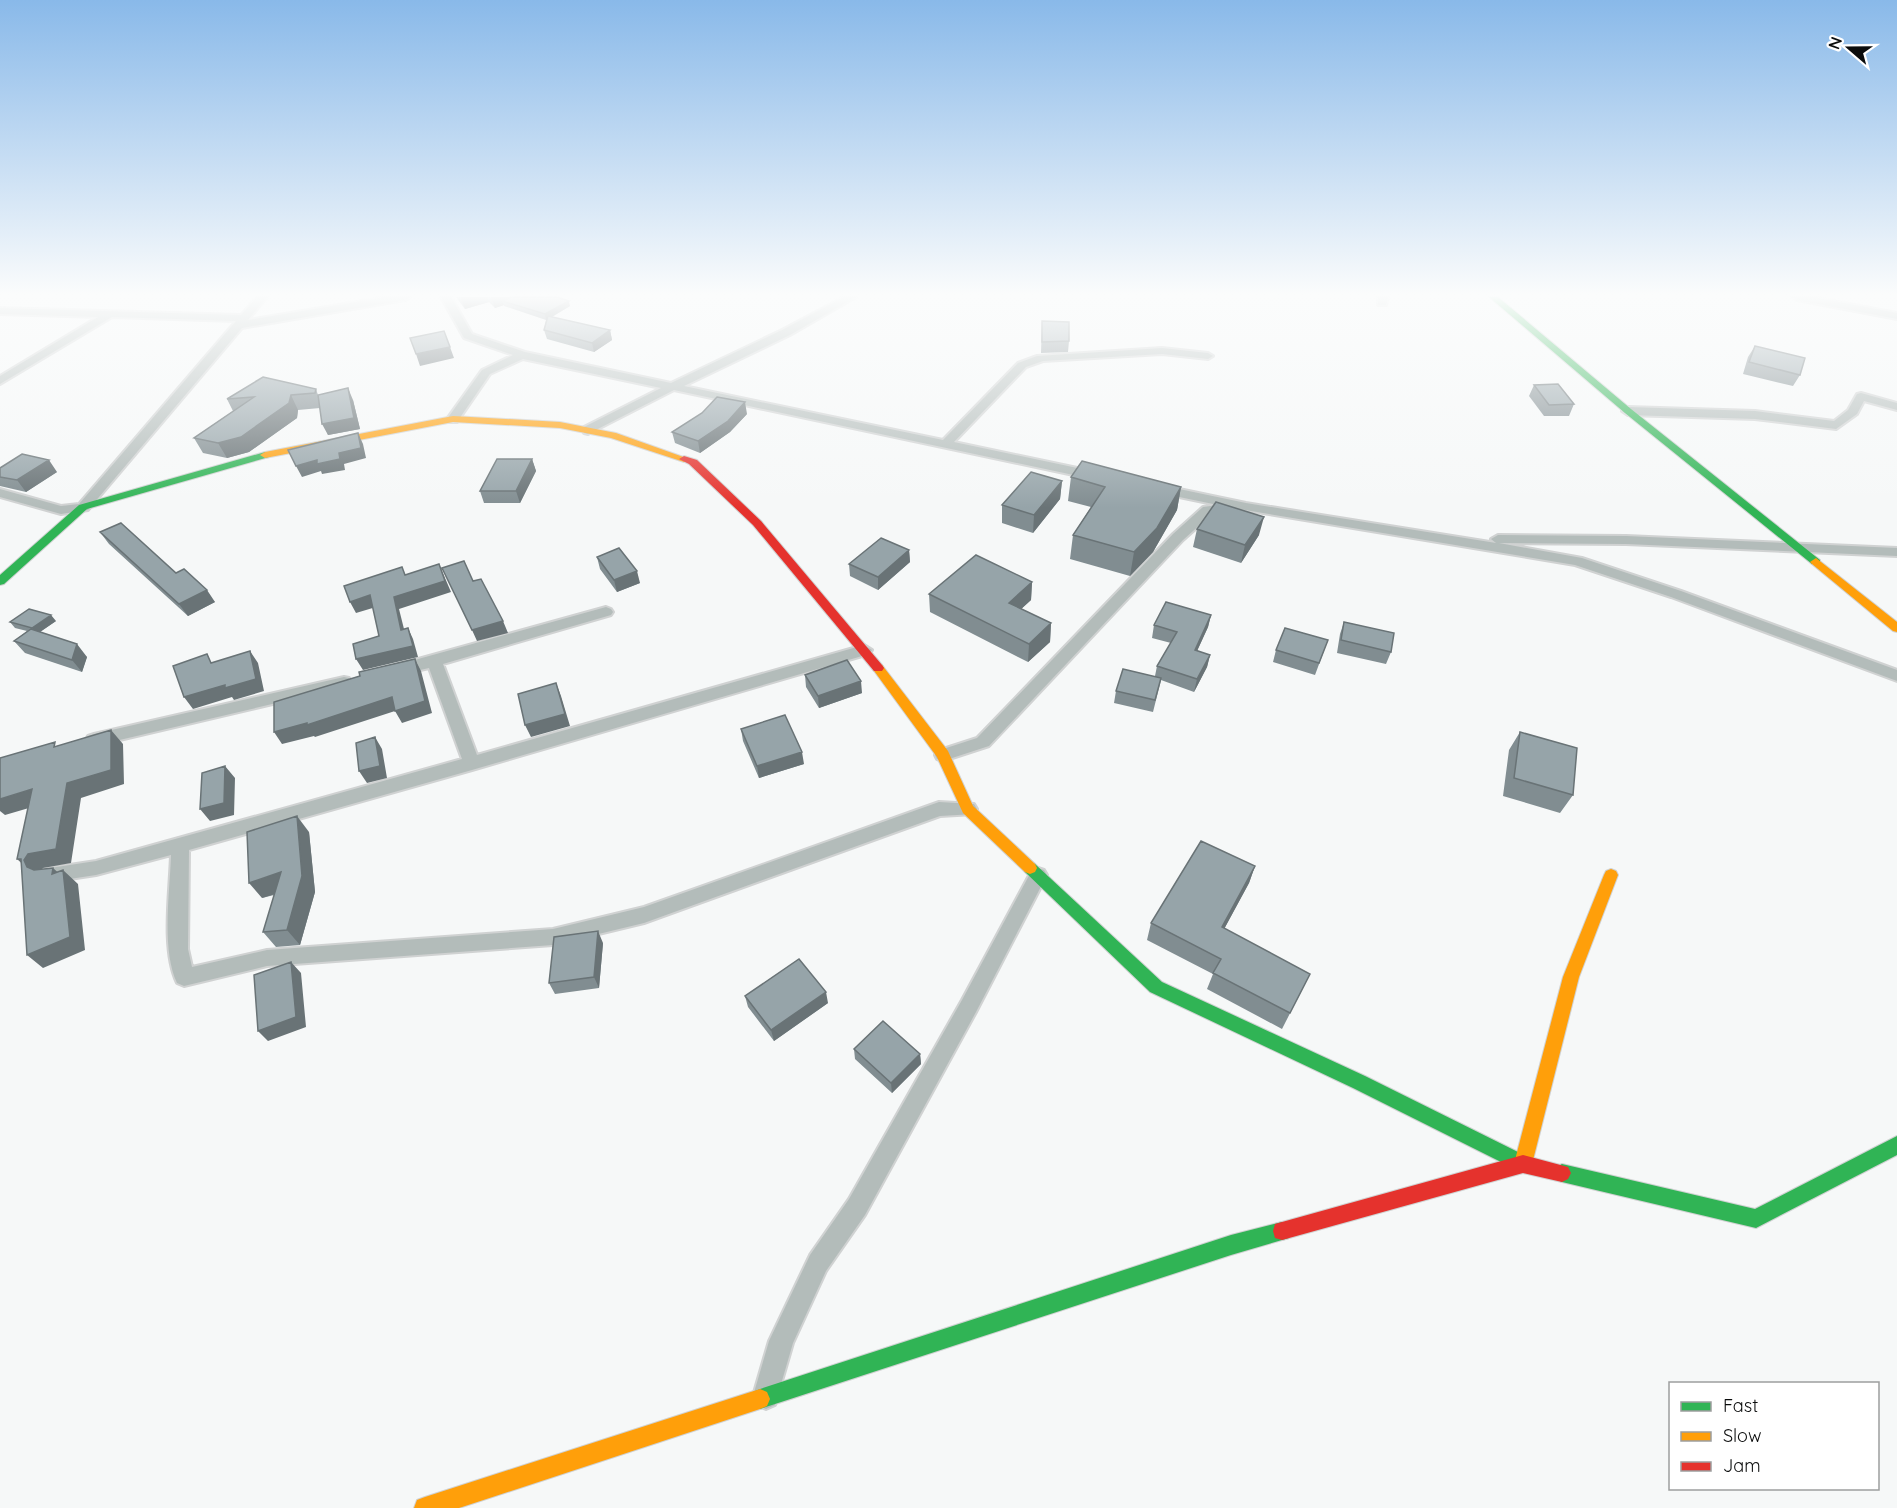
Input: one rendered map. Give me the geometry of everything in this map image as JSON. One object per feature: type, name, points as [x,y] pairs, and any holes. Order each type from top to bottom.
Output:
[{"type":"street","points":[[0,381],[22,367]]},
{"type":"street","points":[[0,581],[83,507],[202,367]]},
{"type":"street","points":[[453,419],[486,372],[496,367]]},
{"type":"street","points":[[583,367],[1108,478]]},
{"type":"street","points":[[588,430],[713,367]]},
{"type":"street","points":[[946,444],[1020,367]]},
{"type":"street","points":[[1576,367],[1794,547],[1897,628]]},
{"type":"street","points":[[1628,411],[1755,415],[1836,425],[1853,412],[1861,396],[1897,407]]},
{"type":"street","points":[[0,492],[61,510],[83,507],[269,454],[453,419],[560,425],[588,430],[613,435],[693,462],[757,523],[864,650],[943,755],[968,808],[1156,987],[1359,1082],[1523,1164],[1756,1219],[1897,1145]]},
{"type":"street","points":[[1142,485],[1246,507],[1577,561],[1676,594],[1897,675]]},
{"type":"street","points":[[943,755],[983,742],[1178,537],[1208,510],[1246,507]]},
{"type":"street","points":[[1452,539],[1626,540],[1897,552]]},
{"type":"street","points":[[378,675],[606,612]]},
{"type":"street","points":[[50,876],[96,868],[472,764],[864,650]]},
{"type":"street","points":[[434,661],[472,764]]},
{"type":"street","points":[[83,742],[355,680]]},
{"type":"street","points":[[180,845],[178,949],[184,977],[267,958],[553,937],[644,915],[939,809],[968,808]]},
{"type":"street","points":[[766,1396],[781,1341],[818,1263],[862,1197],[969,1006],[1038,875]]},
{"type":"street","points":[[1523,1164],[1571,976],[1611,876]]},
{"type":"street","points":[[425,1508],[1231,1245],[1523,1164]]},
{"type":"building","points":[[1770,367],[1802,367],[1800,375]]},
{"type":"building","points":[[263,377],[316,389],[315,393],[291,395],[289,403],[241,437],[218,443],[194,438],[254,397],[227,399]]},
{"type":"building","points":[[1558,384],[1574,404],[1549,405],[1534,385]]},
{"type":"building","points":[[348,388],[354,418],[322,424],[318,395]]},
{"type":"building","points":[[717,397],[745,402],[728,421],[698,441],[672,432],[702,413]]},
{"type":"building","points":[[358,433],[361,448],[339,453],[340,459],[317,464],[317,460],[296,466],[288,450]]},
{"type":"building","points":[[22,454],[49,460],[17,480],[0,477],[0,468]]},
{"type":"building","points":[[497,459],[532,459],[516,491],[480,491]]},
{"type":"building","points":[[1082,461],[1181,487],[1157,528],[1134,552],[1073,535],[1105,487],[1071,477]]},
{"type":"building","points":[[1031,472],[1062,481],[1034,515],[1002,505]]},
{"type":"building","points":[[1216,502],[1264,517],[1245,545],[1197,529]]},
{"type":"building","points":[[121,523],[176,573],[184,569],[207,590],[179,604],[100,532]]},
{"type":"building","points":[[881,538],[909,550],[878,577],[849,564]]},
{"type":"building","points":[[619,548],[637,571],[614,580],[597,557]]},
{"type":"building","points":[[976,555],[1032,582],[1009,603],[1051,623],[1029,644],[929,594]]},
{"type":"building","points":[[464,561],[473,581],[481,579],[503,621],[472,630],[442,568]]},
{"type":"building","points":[[439,564],[445,581],[394,597],[401,630],[408,628],[413,646],[356,659],[353,644],[379,636],[370,595],[350,602],[344,586],[402,567],[405,575]]},
{"type":"building","points":[[1166,602],[1211,615],[1195,650],[1210,655],[1197,679],[1157,666],[1177,632],[1154,625]]},
{"type":"building","points":[[29,609],[51,615],[32,628],[10,622]]},
{"type":"building","points":[[1344,622],[1394,633],[1391,652],[1341,640]]},
{"type":"building","points":[[1285,628],[1328,640],[1319,663],[1276,650]]},
{"type":"building","points":[[31,629],[77,644],[72,660],[14,641]]},
{"type":"building","points":[[250,651],[256,679],[184,697],[173,666],[207,654],[211,663]]},
{"type":"building","points":[[415,659],[425,701],[395,711],[392,697],[307,725],[307,723],[274,732],[274,702],[360,676],[359,672]]},
{"type":"building","points":[[847,660],[861,681],[818,696],[805,675]]},
{"type":"building","points":[[1123,669],[1161,678],[1155,700],[1116,691]]},
{"type":"building","points":[[556,683],[565,714],[525,725],[518,694]]},
{"type":"building","points":[[785,715],[802,752],[757,766],[741,729]]},
{"type":"building","points":[[111,730],[111,770],[67,783],[56,849],[28,854],[24,860],[27,867],[34,870],[53,868],[52,874],[63,870],[70,937],[27,955],[21,859],[17,859],[32,789],[0,799],[0,758],[55,742],[54,747]]},
{"type":"building","points":[[1520,732],[1577,748],[1573,795],[1514,778]]},
{"type":"building","points":[[375,737],[380,766],[359,771],[356,743]]},
{"type":"building","points":[[225,766],[224,803],[200,809],[202,773]]},
{"type":"building","points":[[297,816],[302,876],[287,930],[263,932],[281,872],[249,883],[247,832]]},
{"type":"building","points":[[1201,841],[1255,866],[1222,927],[1310,974],[1290,1013],[1213,973],[1221,959],[1151,923]]},
{"type":"building","points":[[598,931],[594,977],[549,983],[554,937]]},
{"type":"building","points":[[799,959],[826,992],[771,1030],[745,996]]},
{"type":"building","points":[[291,962],[296,1017],[258,1031],[254,975]]},
{"type":"building","points":[[883,1021],[920,1054],[891,1083],[854,1049]]},
{"type":"traffic: fast","points":[[1576,367],[1816,562]]},
{"type":"traffic: fast","points":[[0,581],[83,507],[265,455]]},
{"type":"traffic: fast","points":[[1030,868],[1156,987],[1359,1082],[1523,1164],[1524,1160]]},
{"type":"traffic: fast","points":[[1562,1173],[1756,1219],[1897,1145]]},
{"type":"traffic: fast","points":[[760,1399],[1231,1245],[1282,1231]]},
{"type":"traffic: slow","points":[[265,455],[453,419],[560,425],[613,435],[684,459]]},
{"type":"traffic: slow","points":[[1816,562],[1897,628]]},
{"type":"traffic: slow","points":[[878,668],[943,755],[968,809],[1030,868]]},
{"type":"traffic: slow","points":[[1524,1160],[1571,977],[1611,875]]},
{"type":"traffic: slow","points":[[425,1508],[760,1399]]},
{"type":"traffic: jam","points":[[684,459],[693,462],[757,523],[878,668]]},
{"type":"traffic: jam","points":[[1282,1231],[1523,1164],[1562,1173]]}]
